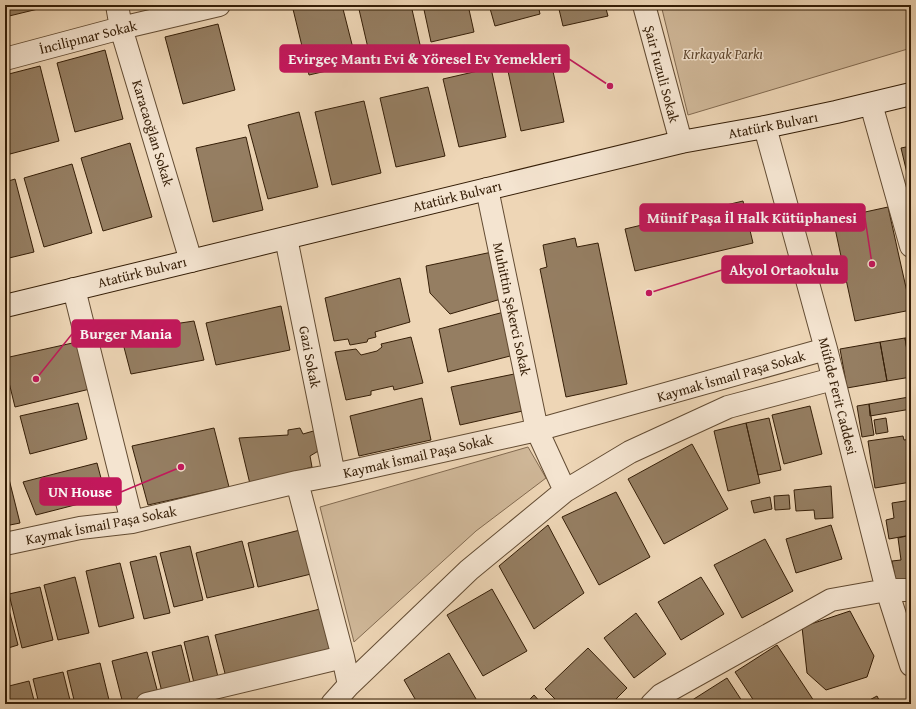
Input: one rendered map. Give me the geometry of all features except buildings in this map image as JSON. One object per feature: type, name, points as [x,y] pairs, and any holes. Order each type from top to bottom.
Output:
[{"type":"street","name":"Karacaoğlan Sokak","points":[[117,5],[121,28],[191,261]]},
{"type":"street","name":"İncilipınar Sokak","points":[[5,59],[121,28],[219,5]]},
{"type":"street","name":"Şair Fuzuli Sokak","points":[[644,5],[681,142]]},
{"type":"street","name":"Atatürk Bulvarı","points":[[5,306],[681,142],[765,127],[911,94]]},
{"type":"street","points":[[871,104],[911,246]]},
{"type":"street","name":"Müfide Ferit Caddesi","points":[[765,127],[826,350],[887,590],[911,665]]},
{"type":"street","name":"Muhittin Şekerci Sokak","points":[[487,189],[537,430],[565,491]]},
{"type":"street","name":"Gazi Sokak","points":[[286,238],[334,475]]},
{"type":"street","points":[[74,289],[132,522]]},
{"type":"street","name":"Kaymak İsmail Paşa Sokak","points":[[5,544],[80,528],[132,522],[297,482],[537,430],[826,350]]},
{"type":"street","points":[[332,704],[469,570],[565,491],[630,452],[728,407],[833,379]]},
{"type":"street","points":[[297,482],[343,657],[349,686]]},
{"type":"street","points":[[652,704],[661,695],[830,600],[887,590],[911,590]]},
{"type":"street","points":[[147,704],[343,657]]},
{"type":"green space","name":"Kırkayak Parkı","points":[[661,5],[911,5],[911,48],[688,115]]},
{"type":"green space","points":[[528,447],[546,478],[476,531],[354,642],[320,507]]},
{"type":"place","name":"Evirgeç Mantı Evi & Yöresel Ev Yemekleri","points":[[610,86]]},
{"type":"place","name":"Münif Paşa İl Halk Kütüphanesi","points":[[872,264]]},
{"type":"place","name":"Akyol Ortaokulu","points":[[649,293]]},
{"type":"place","name":"Burger Mania","points":[[36,379]]},
{"type":"place","name":"UN House","points":[[181,467]]}]
